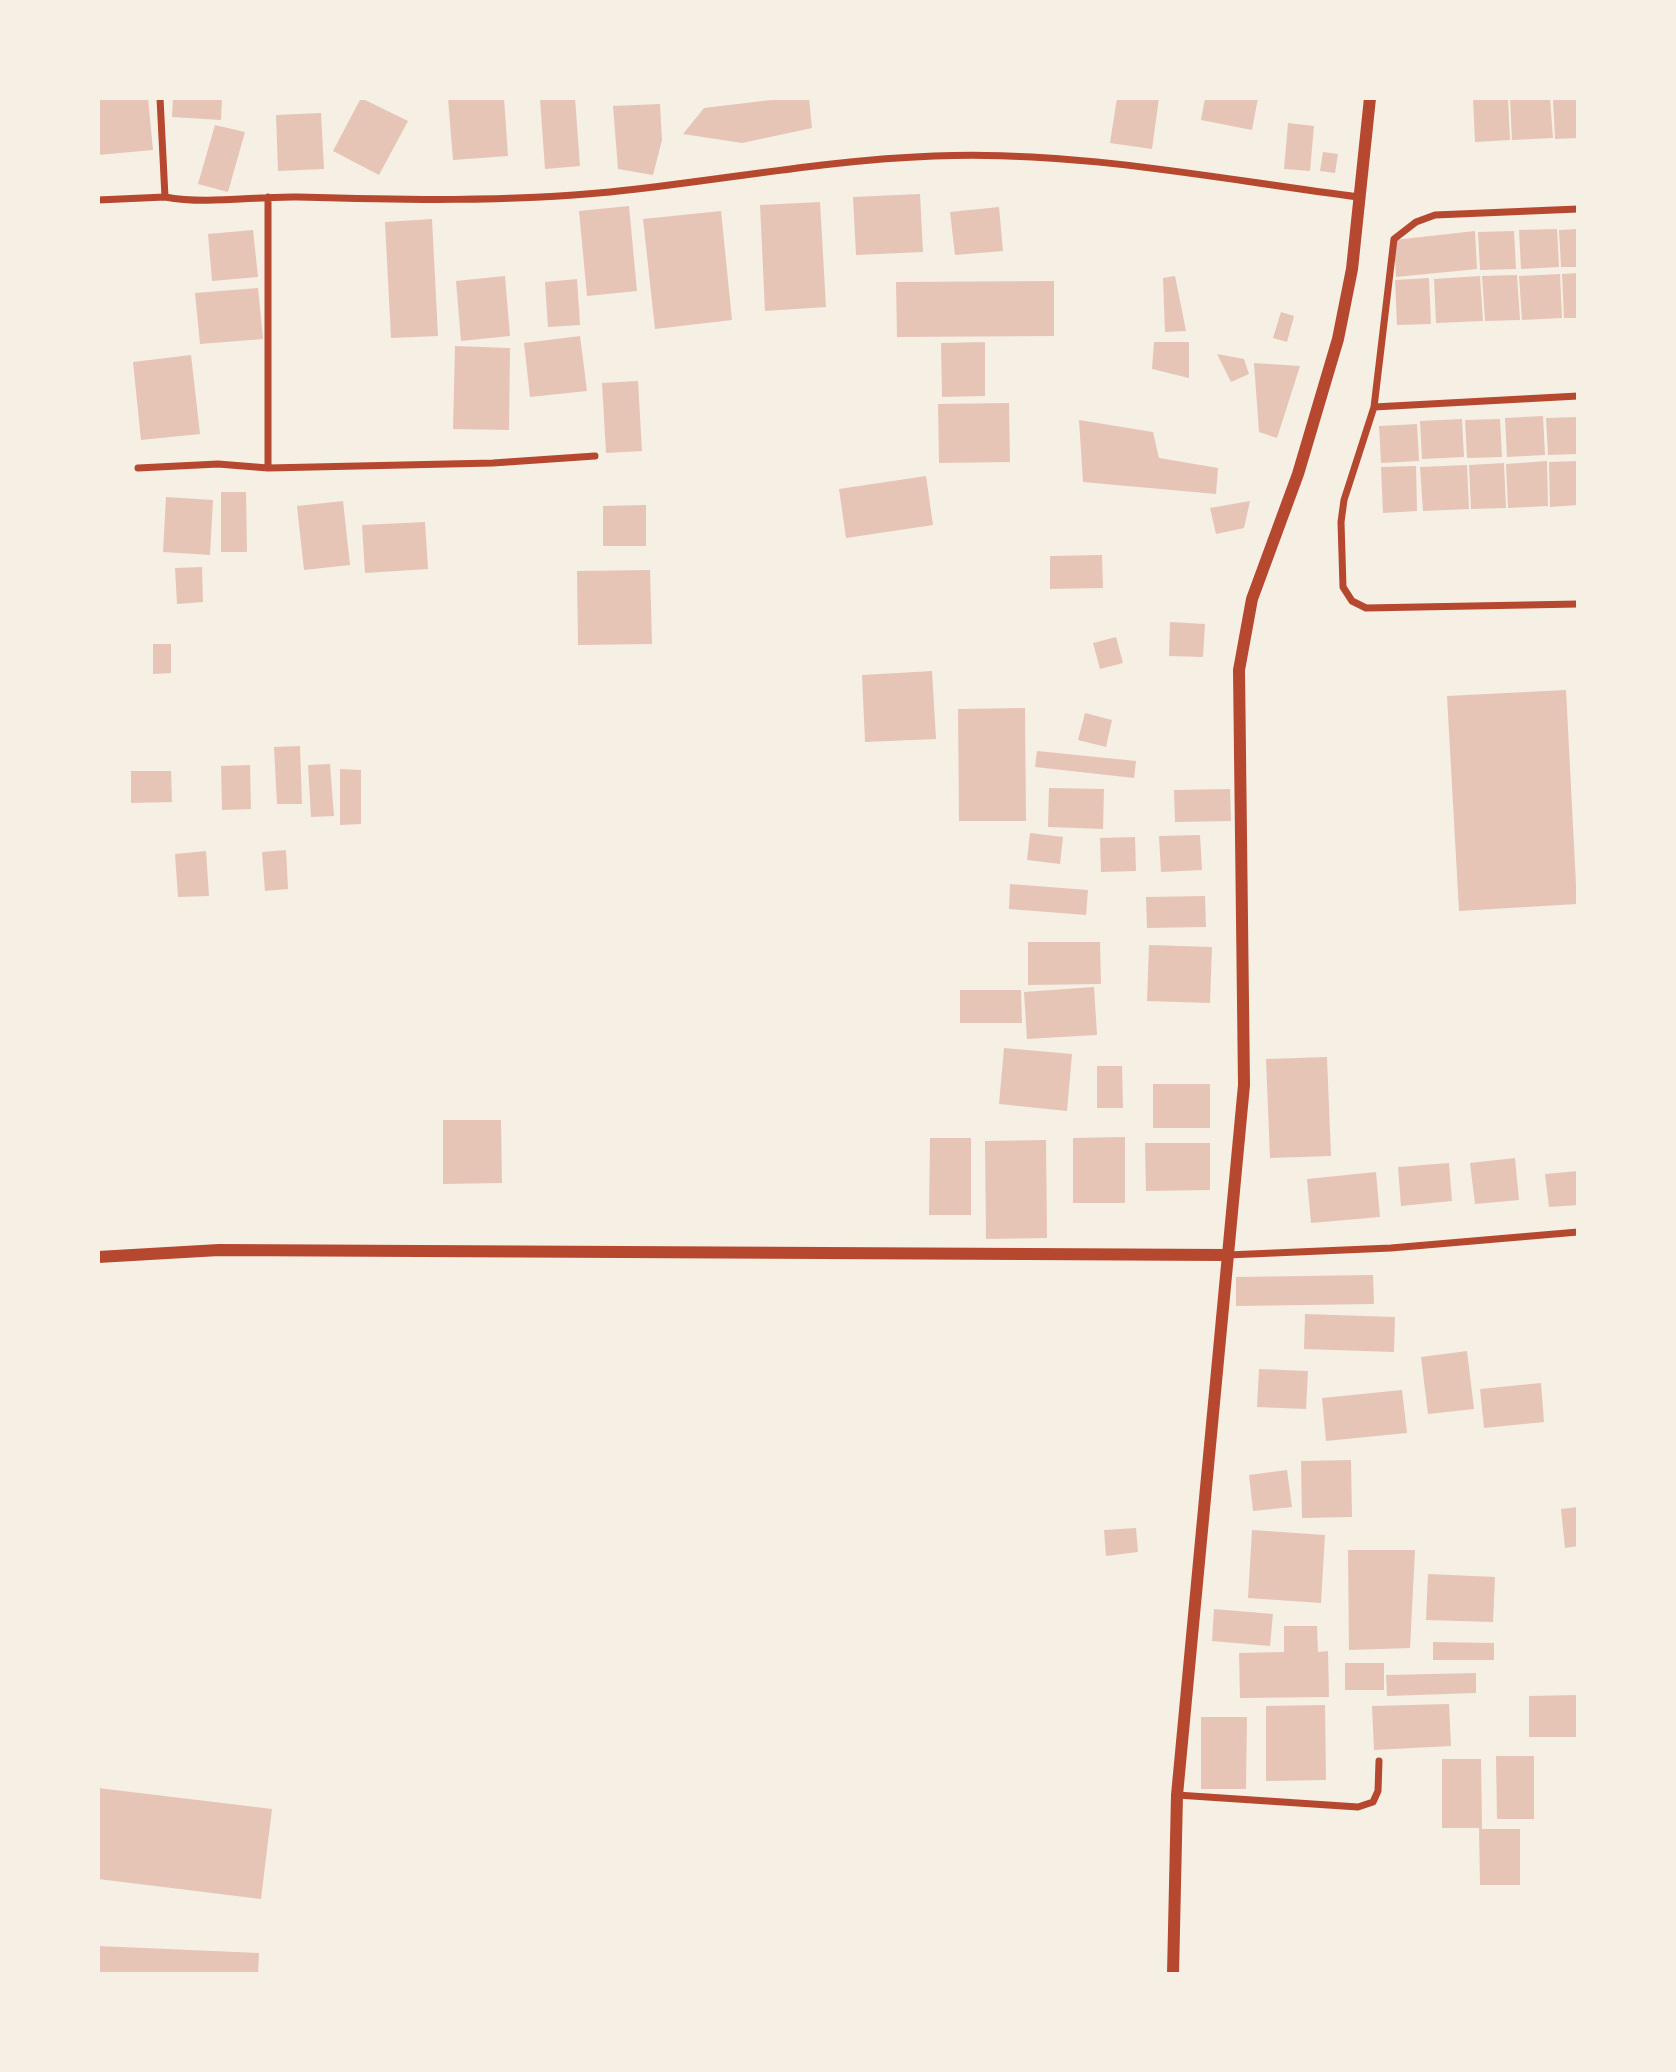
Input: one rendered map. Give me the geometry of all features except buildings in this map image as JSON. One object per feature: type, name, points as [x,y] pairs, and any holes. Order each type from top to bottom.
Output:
[{"type":"street","points":[[160,98],[166,197]]},
{"type":"street","points":[[1173,1974],[1177,1795],[1244,1085],[1239,706],[1244,634],[1252,598],[1321,407],[1352,269],[1370,98]]},
{"type":"street","points":[[98,200],[166,197],[184,200],[268,197],[460,201],[536,198],[870,160],[999,156],[1063,159],[1359,197]]},
{"type":"street","points":[[268,197],[268,468]]},
{"type":"street","points":[[1578,209],[1435,215],[1408,227],[1394,239],[1374,407],[1344,500],[1340,545],[1346,595],[1358,606],[1374,608],[1578,604]]},
{"type":"street","points":[[1374,407],[1578,396]]},
{"type":"street","points":[[138,468],[218,464],[268,468],[493,463],[595,456]]},
{"type":"street","points":[[98,1257],[219,1250],[1226,1255],[1391,1248],[1578,1232]]},
{"type":"street","points":[[1177,1795],[1358,1807],[1373,1802],[1378,1791],[1379,1761]]}]
